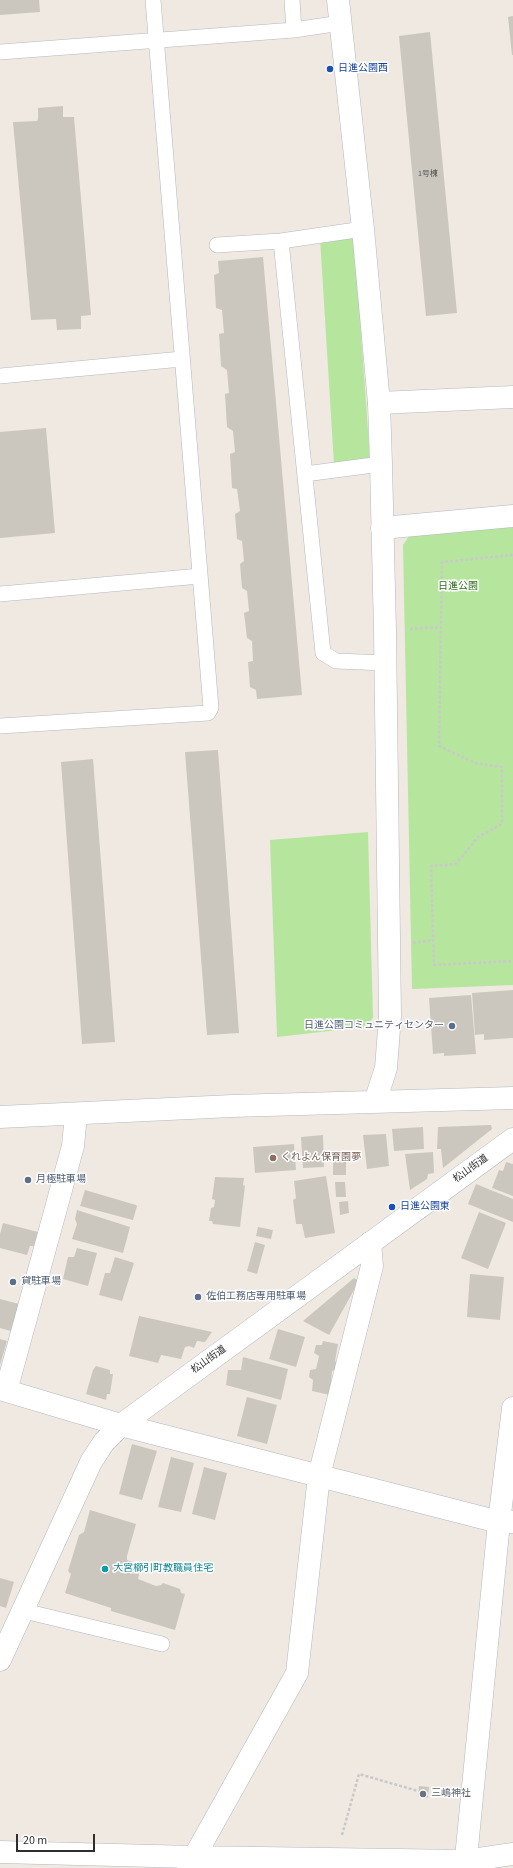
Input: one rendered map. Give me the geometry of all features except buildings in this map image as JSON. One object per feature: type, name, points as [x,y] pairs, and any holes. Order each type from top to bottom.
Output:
[{"type":"street","points":[[338,0],[363,229],[379,403],[386,663],[390,1016],[386,1068],[375,1102]]},
{"type":"street","points":[[379,403],[513,397]]},
{"type":"street","points":[[382,528],[513,516]]},
{"type":"street","points":[[0,1117],[232,1106],[513,1098]]},
{"type":"street","points":[[76,1114],[73,1146],[3,1390],[121,1425],[506,1522]]},
{"type":"street","name":"松山街道","points":[[0,1660],[24,1611],[91,1462],[104,1442],[121,1425],[513,1138]]},
{"type":"street","points":[[191,1863],[297,1673],[319,1476],[372,1266],[370,1243]]},
{"type":"street","points":[[465,1865],[506,1522],[513,1414]]},
{"type":"street","points":[[0,1852],[191,1863],[335,1859],[465,1865],[513,1854]]},
{"type":"lane","points":[[0,726],[208,713],[211,708],[153,0]]},
{"type":"lane","points":[[292,0],[294,30]]},
{"type":"lane","points":[[0,52],[294,30],[340,23]]},
{"type":"lane","points":[[217,245],[281,241],[363,229]]},
{"type":"lane","points":[[281,241],[323,653],[336,661],[386,663]]},
{"type":"lane","points":[[0,376],[182,359]]},
{"type":"lane","points":[[305,474],[381,464]]},
{"type":"lane","points":[[0,594],[200,576]]},
{"type":"lane","points":[[24,1611],[162,1644]]},
{"type":"path","points":[[513,555],[442,562],[439,746],[475,763],[502,766],[502,824],[478,837],[456,864],[431,866],[434,965],[513,961]]},
{"type":"path","points":[[385,631],[441,627]]},
{"type":"path","points":[[335,1859],[359,1774],[418,1791]]},
{"type":"green space","points":[[354,234],[370,459],[334,464],[320,238]]},
{"type":"green space","name":"日進公園","points":[[513,527],[513,985],[412,989],[403,545],[409,536]]},
{"type":"green space","points":[[368,832],[373,1018],[364,1027],[277,1037],[270,840]]},
{"type":"place","name":"日進公園西","points":[[330,69]]},
{"type":"place","name":"日進公園コミュニティセンター","points":[[452,1026]]},
{"type":"place","name":"くれよん保育園夢","points":[[273,1158]]},
{"type":"place","name":"月極駐車場","points":[[28,1180]]},
{"type":"place","name":"日進公園東","points":[[392,1207]]},
{"type":"place","name":"貸駐車場","points":[[13,1282]]},
{"type":"place","name":"佐伯工務店専用駐車場","points":[[198,1297]]},
{"type":"place","name":"大宮櫛引町教職員住宅","points":[[105,1569]]},
{"type":"place","name":"三嶋神社","points":[[423,1794]]}]
